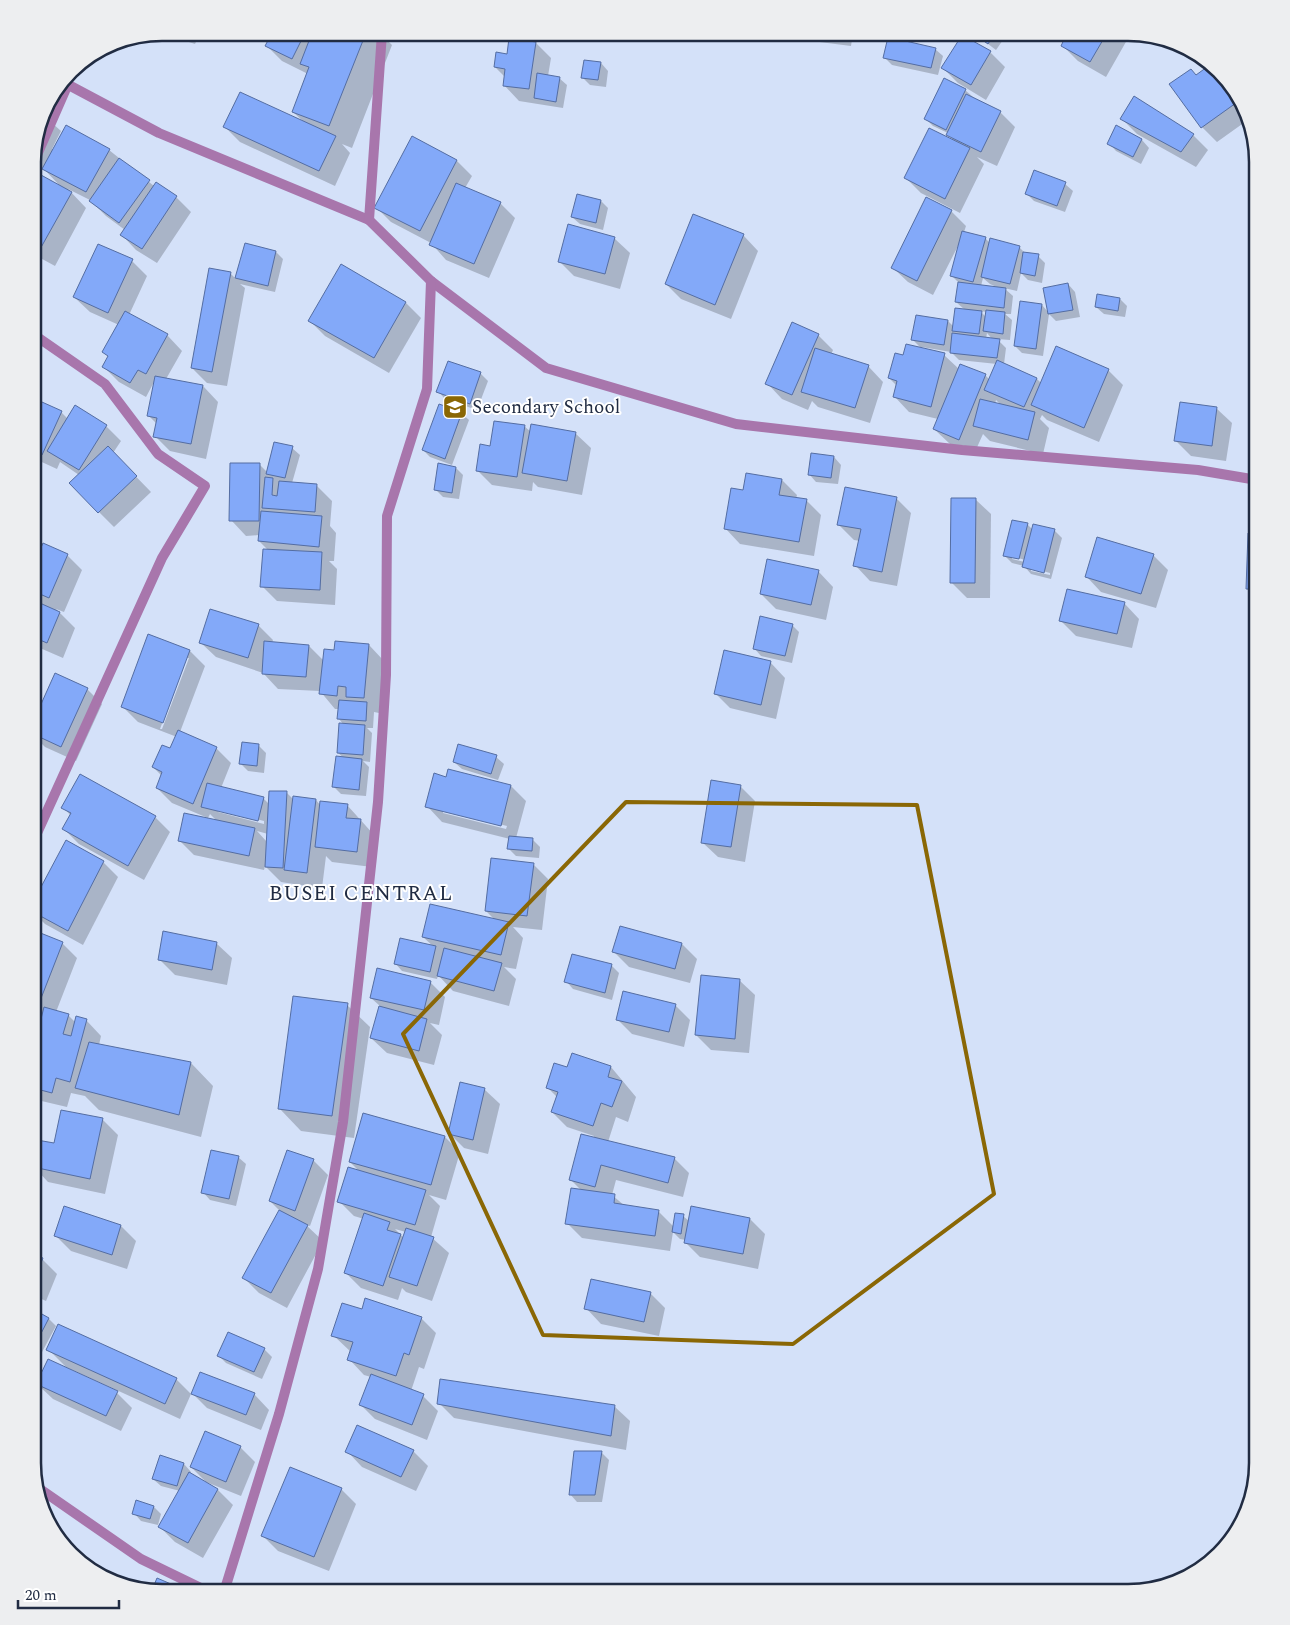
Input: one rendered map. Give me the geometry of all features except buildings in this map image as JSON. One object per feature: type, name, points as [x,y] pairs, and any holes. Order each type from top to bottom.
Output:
[{"type":"street","points":[[368,220],[381,41]]},
{"type":"street","points":[[69,85],[159,133],[368,220],[431,281],[546,368],[736,424],[962,450],[1198,470],[1249,478]]},
{"type":"street","points":[[44,138],[59,100]]},
{"type":"street","points":[[227,1584],[280,1414],[318,1269],[343,1122],[378,802],[386,675],[387,516],[427,388],[431,281]]},
{"type":"street","points":[[41,823],[162,558],[205,486],[158,454],[105,384],[42,340]]},
{"type":"street","points":[[45,1492],[141,1559],[193,1584]]},
{"type":"highlighted area","points":[[626,802],[917,805],[994,1194],[793,1344],[543,1335],[403,1034]]},
{"type":"place","name":"Secondary School","points":[[455,407]]},
{"type":"district","name":"BUSEI CENTRAL","points":[[361,894]]}]
